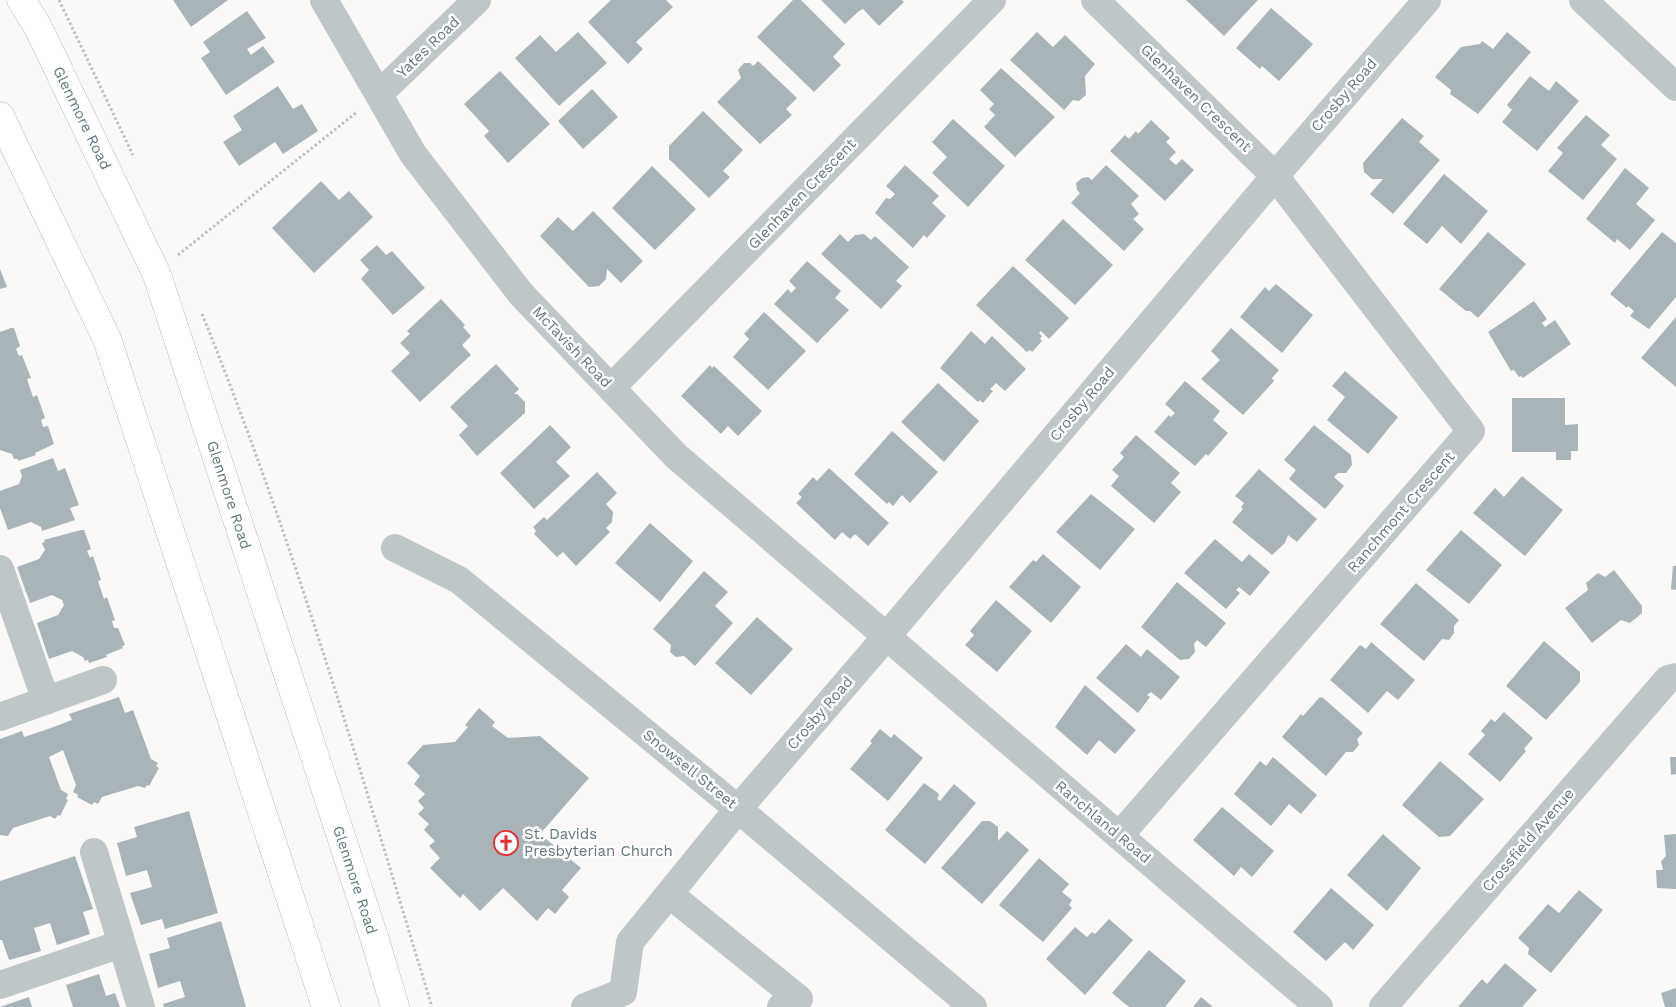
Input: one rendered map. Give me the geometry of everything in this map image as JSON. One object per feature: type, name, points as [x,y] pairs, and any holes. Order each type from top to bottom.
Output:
[{"type":"main road","name":"Glenmore Road","points":[[21,0],[38,28],[158,275],[375,940],[395,1007]]},
{"type":"main road","points":[[0,116],[107,339],[326,1007]]},
{"type":"street","name":"McTavish Road","points":[[324,0],[413,154],[520,294],[676,456],[886,637]]},
{"type":"street","name":"Yates Road","points":[[379,94],[477,0]]},
{"type":"street","name":"Glenhaven Crescent","points":[[611,388],[992,0]]},
{"type":"street","name":"Glenhaven Crescent","points":[[1095,0],[1274,176]]},
{"type":"street","name":"Crosby Road","points":[[585,1007],[623,992],[630,942],[738,808],[886,637],[1274,176],[1427,0]]},
{"type":"street","points":[[1583,0],[1676,87]]},
{"type":"street","name":"Ranchmont Crescent","points":[[1119,836],[1472,431],[1274,176]]},
{"type":"street","name":"Snowsell Street","points":[[395,548],[459,580],[738,808],[973,1007]]},
{"type":"street","points":[[0,569],[46,700]]},
{"type":"street","name":"Ranchland Road","points":[[886,637],[1320,1007]]},
{"type":"street","name":"Crossfield Avenue","points":[[1383,1007],[1668,679],[1676,677]]},
{"type":"street","points":[[0,717],[103,680]]},
{"type":"street","points":[[94,852],[141,1007]]},
{"type":"street","points":[[669,894],[799,999],[781,1007]]},
{"type":"street","points":[[0,985],[121,944]]},
{"type":"path","points":[[158,275],[177,256],[379,94]]},
{"type":"building","points":[[173,0],[228,0],[191,27]]},
{"type":"building","points":[[611,0],[666,0],[673,7],[636,42],[643,49],[628,64],[588,22]]},
{"type":"building","points":[[793,0],[801,0],[845,44],[833,57],[841,65],[814,92],[757,37]]},
{"type":"building","points":[[821,0],[902,0],[904,2],[879,26],[863,9],[845,24]]},
{"type":"building","points":[[1186,0],[1258,0],[1224,36]]},
{"type":"building","points":[[1271,8],[1313,44],[1279,81],[1262,66],[1260,69],[1236,48]]},
{"type":"building","points":[[247,11],[266,38],[247,49],[251,55],[263,46],[275,62],[226,95],[201,58],[210,52],[203,42]]},
{"type":"building","points":[[578,32],[607,63],[559,106],[515,58],[540,35],[556,52]]},
{"type":"building","points":[[1037,32],[1053,47],[1065,35],[1095,64],[1085,76],[1086,95],[1079,101],[1073,100],[1064,110],[1010,60]]},
{"type":"building","points":[[1507,32],[1531,52],[1478,114],[1450,94],[1451,90],[1435,77],[1461,47],[1480,44],[1482,41],[1493,49]]},
{"type":"building","points":[[758,61],[797,98],[786,109],[792,115],[760,144],[717,102],[741,78],[738,70],[744,63],[750,63],[753,66]]},
{"type":"building","points":[[1001,68],[1055,117],[1015,157],[984,127],[995,115],[989,109],[994,104],[980,90]]},
{"type":"building","points":[[500,71],[550,124],[508,163],[484,136],[489,131],[464,104]]},
{"type":"building","points":[[1530,76],[1549,91],[1556,81],[1579,101],[1537,151],[1502,122],[1512,110],[1507,105]]},
{"type":"building","points":[[278,86],[293,109],[302,104],[318,131],[283,154],[275,142],[239,166],[223,142],[242,130],[233,116]]},
{"type":"building","points":[[592,89],[618,117],[583,149],[558,121]]},
{"type":"building","points":[[703,111],[743,150],[723,171],[730,177],[709,198],[669,159],[669,146]]},
{"type":"building","points":[[1586,115],[1610,135],[1601,145],[1617,159],[1583,200],[1548,171],[1563,153],[1557,148]]},
{"type":"building","points":[[1402,118],[1424,136],[1419,142],[1440,160],[1393,214],[1370,194],[1383,179],[1372,179],[1364,172],[1363,163]]},
{"type":"building","points":[[953,119],[1005,166],[968,207],[932,173],[947,157],[932,142]]},
{"type":"building","points":[[1151,120],[1170,138],[1166,142],[1176,152],[1169,159],[1176,165],[1182,159],[1194,170],[1165,201],[1110,151],[1125,135],[1129,139],[1136,131],[1138,134]]},
{"type":"building","points":[[905,165],[939,196],[932,203],[946,216],[927,238],[924,235],[913,248],[875,213],[886,198],[890,199],[895,194],[886,186]]},
{"type":"building","points":[[1106,165],[1139,196],[1131,204],[1139,214],[1133,219],[1144,229],[1124,251],[1071,203],[1080,193],[1077,190],[1076,183],[1082,178],[1088,177],[1092,180]]},
{"type":"building","points":[[652,166],[696,209],[655,250],[612,208]]},
{"type":"building","points":[[1625,168],[1649,188],[1636,204],[1655,220],[1630,250],[1617,239],[1615,243],[1586,219]]},
{"type":"building","points":[[1444,174],[1488,211],[1461,244],[1442,226],[1427,244],[1403,224]]},
{"type":"building","points":[[321,181],[339,200],[349,191],[373,217],[314,273],[272,228]]},
{"type":"building","points":[[593,211],[643,261],[621,283],[607,269],[606,279],[599,286],[589,287],[540,236],[558,217],[573,231]]},
{"type":"building","points":[[1063,219],[1113,265],[1075,305],[1025,260]]},
{"type":"building","points":[[1488,232],[1526,264],[1478,318],[1470,311],[1466,311],[1439,289]]},
{"type":"building","points":[[1662,232],[1676,243],[1676,297],[1649,329],[1630,316],[1634,311],[1628,306],[1627,308],[1610,294]]},
{"type":"building","points":[[840,234],[848,242],[855,235],[864,234],[871,240],[875,236],[909,267],[896,281],[902,286],[881,309],[821,254]]},
{"type":"building","points":[[377,245],[386,255],[392,251],[425,288],[393,315],[361,279],[369,270],[360,260]]},
{"type":"building","points":[[807,261],[841,291],[835,298],[849,310],[817,343],[774,304],[788,289],[791,293],[796,288],[789,281]]},
{"type":"building","points":[[1013,266],[1069,318],[1049,339],[1041,331],[1039,333],[1042,336],[1040,339],[1042,341],[1032,352],[1030,350],[1027,352],[976,305]]},
{"type":"building","points":[[0,269],[7,287],[0,289]]},
{"type":"building","points":[[1276,284],[1313,315],[1282,353],[1240,317],[1265,287],[1269,291]]},
{"type":"building","points":[[441,299],[465,325],[463,327],[471,336],[462,345],[471,355],[420,402],[391,371],[410,353],[400,343],[410,334],[407,331]]},
{"type":"building","points":[[1534,301],[1547,319],[1542,323],[1545,327],[1555,320],[1571,344],[1523,378],[1519,377],[1514,370],[1511,371],[1488,332]]},
{"type":"building","points":[[764,312],[806,351],[768,390],[733,357],[749,339],[744,334]]},
{"type":"building","points":[[1676,317],[1676,387],[1641,358]]},
{"type":"building","points":[[14,328],[20,346],[16,349],[19,356],[22,355],[31,378],[27,379],[33,397],[37,395],[45,418],[41,420],[43,427],[48,426],[54,444],[35,453],[36,455],[18,461],[18,459],[14,459],[12,454],[0,450],[0,332]]},
{"type":"building","points":[[1231,328],[1279,370],[1272,378],[1274,381],[1243,415],[1201,379],[1220,360],[1211,351]]},
{"type":"building","points":[[971,331],[985,344],[992,336],[1026,369],[1005,391],[996,383],[990,389],[993,391],[983,403],[980,400],[978,402],[940,368]]},
{"type":"building","points":[[496,364],[519,389],[514,394],[517,394],[525,402],[525,413],[477,456],[459,435],[468,426],[450,407]]},
{"type":"building","points":[[710,365],[712,368],[714,366],[762,411],[738,436],[728,426],[721,434],[681,396]]},
{"type":"building","points":[[1345,371],[1398,417],[1368,454],[1327,420],[1345,397],[1332,386]]},
{"type":"building","points":[[1185,381],[1220,411],[1213,420],[1228,433],[1208,456],[1206,454],[1195,466],[1154,432],[1169,415],[1171,417],[1175,413],[1165,404]]},
{"type":"building","points":[[938,383],[979,421],[944,462],[901,422]]},
{"type":"building","points":[[1512,398],[1565,398],[1565,425],[1578,424],[1578,451],[1571,451],[1571,460],[1556,460],[1556,452],[1512,452]]},
{"type":"building","points":[[550,425],[571,447],[556,462],[570,476],[534,509],[500,473]]},
{"type":"building","points":[[1314,425],[1351,455],[1352,465],[1346,473],[1338,473],[1334,477],[1344,486],[1325,509],[1289,479],[1296,470],[1284,460]]},
{"type":"building","points":[[892,431],[938,472],[910,503],[902,495],[893,506],[889,502],[887,504],[854,474]]},
{"type":"building","points":[[1136,435],[1180,473],[1171,483],[1181,492],[1154,523],[1111,486],[1119,476],[1112,470],[1124,457],[1120,453]]},
{"type":"building","points":[[53,458],[58,471],[65,468],[79,505],[70,508],[75,520],[42,531],[41,527],[31,522],[8,530],[0,508],[0,491],[19,484],[22,476],[20,470]]},
{"type":"building","points":[[829,468],[889,523],[868,546],[855,534],[850,539],[842,532],[835,540],[796,503],[802,497],[798,494],[813,477],[817,481]]},
{"type":"building","points":[[1259,469],[1317,519],[1297,542],[1288,535],[1285,543],[1272,555],[1232,522],[1243,509],[1241,507],[1244,503],[1235,496]]},
{"type":"building","points":[[597,472],[617,493],[606,504],[613,512],[612,522],[606,528],[610,532],[576,566],[563,552],[557,557],[534,534],[536,531],[533,527],[544,517],[547,520]]},
{"type":"building","points":[[1522,476],[1563,510],[1525,556],[1473,513],[1495,488],[1504,497]]},
{"type":"building","points":[[1091,494],[1135,529],[1100,570],[1056,532]]},
{"type":"building","points":[[650,523],[693,561],[660,602],[615,563]]},
{"type":"building","points":[[84,530],[91,549],[87,551],[90,558],[93,556],[101,580],[98,581],[104,599],[107,597],[115,620],[112,621],[114,628],[118,628],[125,645],[122,646],[123,648],[106,655],[107,657],[89,663],[88,660],[85,661],[83,657],[72,651],[49,659],[37,623],[58,615],[64,605],[62,600],[52,595],[30,603],[17,567],[39,559],[45,550],[42,543],[45,542],[44,540]]},
{"type":"building","points":[[1461,530],[1502,565],[1469,604],[1426,570]]},
{"type":"building","points":[[1215,539],[1242,562],[1249,554],[1270,572],[1250,596],[1239,587],[1236,590],[1240,593],[1226,609],[1184,573]]},
{"type":"building","points":[[1043,554],[1081,587],[1051,623],[1009,587],[1033,560],[1036,562]]},
{"type":"building","points":[[1673,566],[1676,566],[1676,590],[1671,589]]},
{"type":"building","points":[[1614,570],[1642,606],[1642,613],[1630,623],[1621,620],[1592,643],[1565,608],[1588,590],[1586,583],[1598,573],[1605,577]]},
{"type":"building","points":[[704,571],[728,592],[715,606],[733,623],[695,666],[684,656],[676,657],[670,652],[671,645],[653,629]]},
{"type":"building","points":[[1177,582],[1226,623],[1206,647],[1197,640],[1194,644],[1195,652],[1189,659],[1180,660],[1141,627]]},
{"type":"building","points":[[1416,583],[1459,620],[1454,626],[1454,633],[1449,640],[1442,639],[1424,661],[1380,624]]},
{"type":"building","points":[[996,600],[1032,631],[997,672],[965,645],[974,635],[970,631]]},
{"type":"building","points":[[757,617],[793,649],[751,695],[715,663]]},
{"type":"building","points":[[1544,641],[1580,672],[1580,682],[1546,720],[1506,686]]},
{"type":"building","points":[[1371,642],[1415,680],[1398,700],[1387,691],[1368,713],[1330,680],[1360,645],[1366,649]]},
{"type":"building","points":[[1126,644],[1141,657],[1147,649],[1180,677],[1161,700],[1151,692],[1147,695],[1150,697],[1138,713],[1096,678]]},
{"type":"building","points":[[1085,685],[1136,730],[1115,754],[1099,740],[1087,755],[1055,727]]},
{"type":"building","points":[[119,697],[125,713],[133,710],[151,759],[158,763],[156,766],[159,768],[149,786],[147,785],[145,788],[138,786],[102,797],[98,804],[94,802],[92,805],[77,797],[78,795],[73,792],[76,785],[63,750],[49,757],[61,790],[68,794],[66,799],[68,800],[60,816],[58,815],[55,819],[50,816],[13,828],[8,836],[0,835],[0,739],[22,731],[24,737],[48,729],[72,720],[69,714]]},
{"type":"building","points":[[1322,697],[1363,733],[1357,739],[1359,745],[1353,752],[1346,752],[1326,776],[1282,737],[1301,714],[1303,716]]},
{"type":"building","points":[[479,708],[495,722],[492,726],[508,738],[540,736],[589,778],[540,834],[581,868],[562,890],[569,897],[555,914],[548,908],[537,921],[503,888],[480,911],[463,894],[460,898],[430,868],[440,858],[429,846],[435,841],[424,830],[429,824],[418,814],[424,808],[418,801],[425,794],[414,784],[420,776],[407,763],[423,745],[455,742],[468,727],[465,725]]},
{"type":"building","points":[[1504,712],[1533,738],[1524,749],[1526,751],[1500,782],[1468,754],[1485,735],[1481,731],[1491,719],[1495,722]]},
{"type":"building","points":[[880,729],[891,738],[894,734],[923,758],[888,801],[850,769],[872,743],[870,741]]},
{"type":"building","points":[[1273,757],[1317,795],[1301,814],[1289,804],[1271,826],[1234,794],[1260,761],[1266,766]]},
{"type":"building","points":[[1670,757],[1676,757],[1676,774],[1671,775]]},
{"type":"building","points":[[1440,761],[1484,799],[1450,836],[1439,837],[1402,805]]},
{"type":"building","points":[[924,783],[938,793],[937,799],[940,801],[954,784],[976,803],[925,864],[885,830]]},
{"type":"building","points":[[1222,807],[1274,851],[1252,877],[1241,867],[1234,876],[1193,840]]},
{"type":"building","points":[[189,811],[218,913],[165,929],[162,919],[141,925],[130,893],[152,887],[147,870],[126,876],[117,843],[137,837],[134,827]]},
{"type":"building","points":[[982,821],[990,821],[998,827],[998,841],[1007,831],[1029,850],[982,904],[941,868]]},
{"type":"building","points":[[1383,834],[1421,868],[1387,911],[1347,875]]},
{"type":"building","points":[[1676,834],[1676,889],[1657,888],[1656,870],[1663,870],[1661,861],[1666,856],[1664,835]]},
{"type":"building","points":[[75,856],[93,909],[83,912],[90,934],[57,945],[50,923],[34,928],[41,951],[9,960],[2,940],[0,940],[0,881]]},
{"type":"building","points":[[1039,858],[1069,884],[1062,892],[1072,900],[1069,905],[1072,908],[1043,942],[999,905]]},
{"type":"building","points":[[1331,888],[1374,925],[1353,950],[1345,942],[1326,961],[1293,932]]},
{"type":"building","points":[[1579,890],[1603,910],[1551,973],[1528,954],[1529,948],[1518,938],[1548,904],[1559,913]]},
{"type":"building","points":[[1109,919],[1133,940],[1085,995],[1046,959],[1075,927],[1087,937],[1092,932],[1095,934]]},
{"type":"building","points":[[221,921],[246,1007],[164,1007],[163,1004],[185,997],[180,981],[158,988],[149,954],[170,948],[167,938]]},
{"type":"building","points":[[1149,950],[1186,981],[1165,1007],[1129,1007],[1112,993]]},
{"type":"building","points":[[1505,963],[1537,990],[1522,1007],[1458,1007],[1482,979],[1487,984]]},
{"type":"building","points":[[99,974],[106,996],[115,993],[120,1007],[73,1007],[66,985]]},
{"type":"building","points":[[1676,988],[1676,1007],[1665,1007],[1661,993]]},
{"type":"building","points":[[29,997],[32,1007],[0,1007]]},
{"type":"building","points":[[1201,997],[1213,1007],[1193,1007]]},
{"type":"place","name":"St. Davids Presbyterian Church","points":[[506,843]]}]
